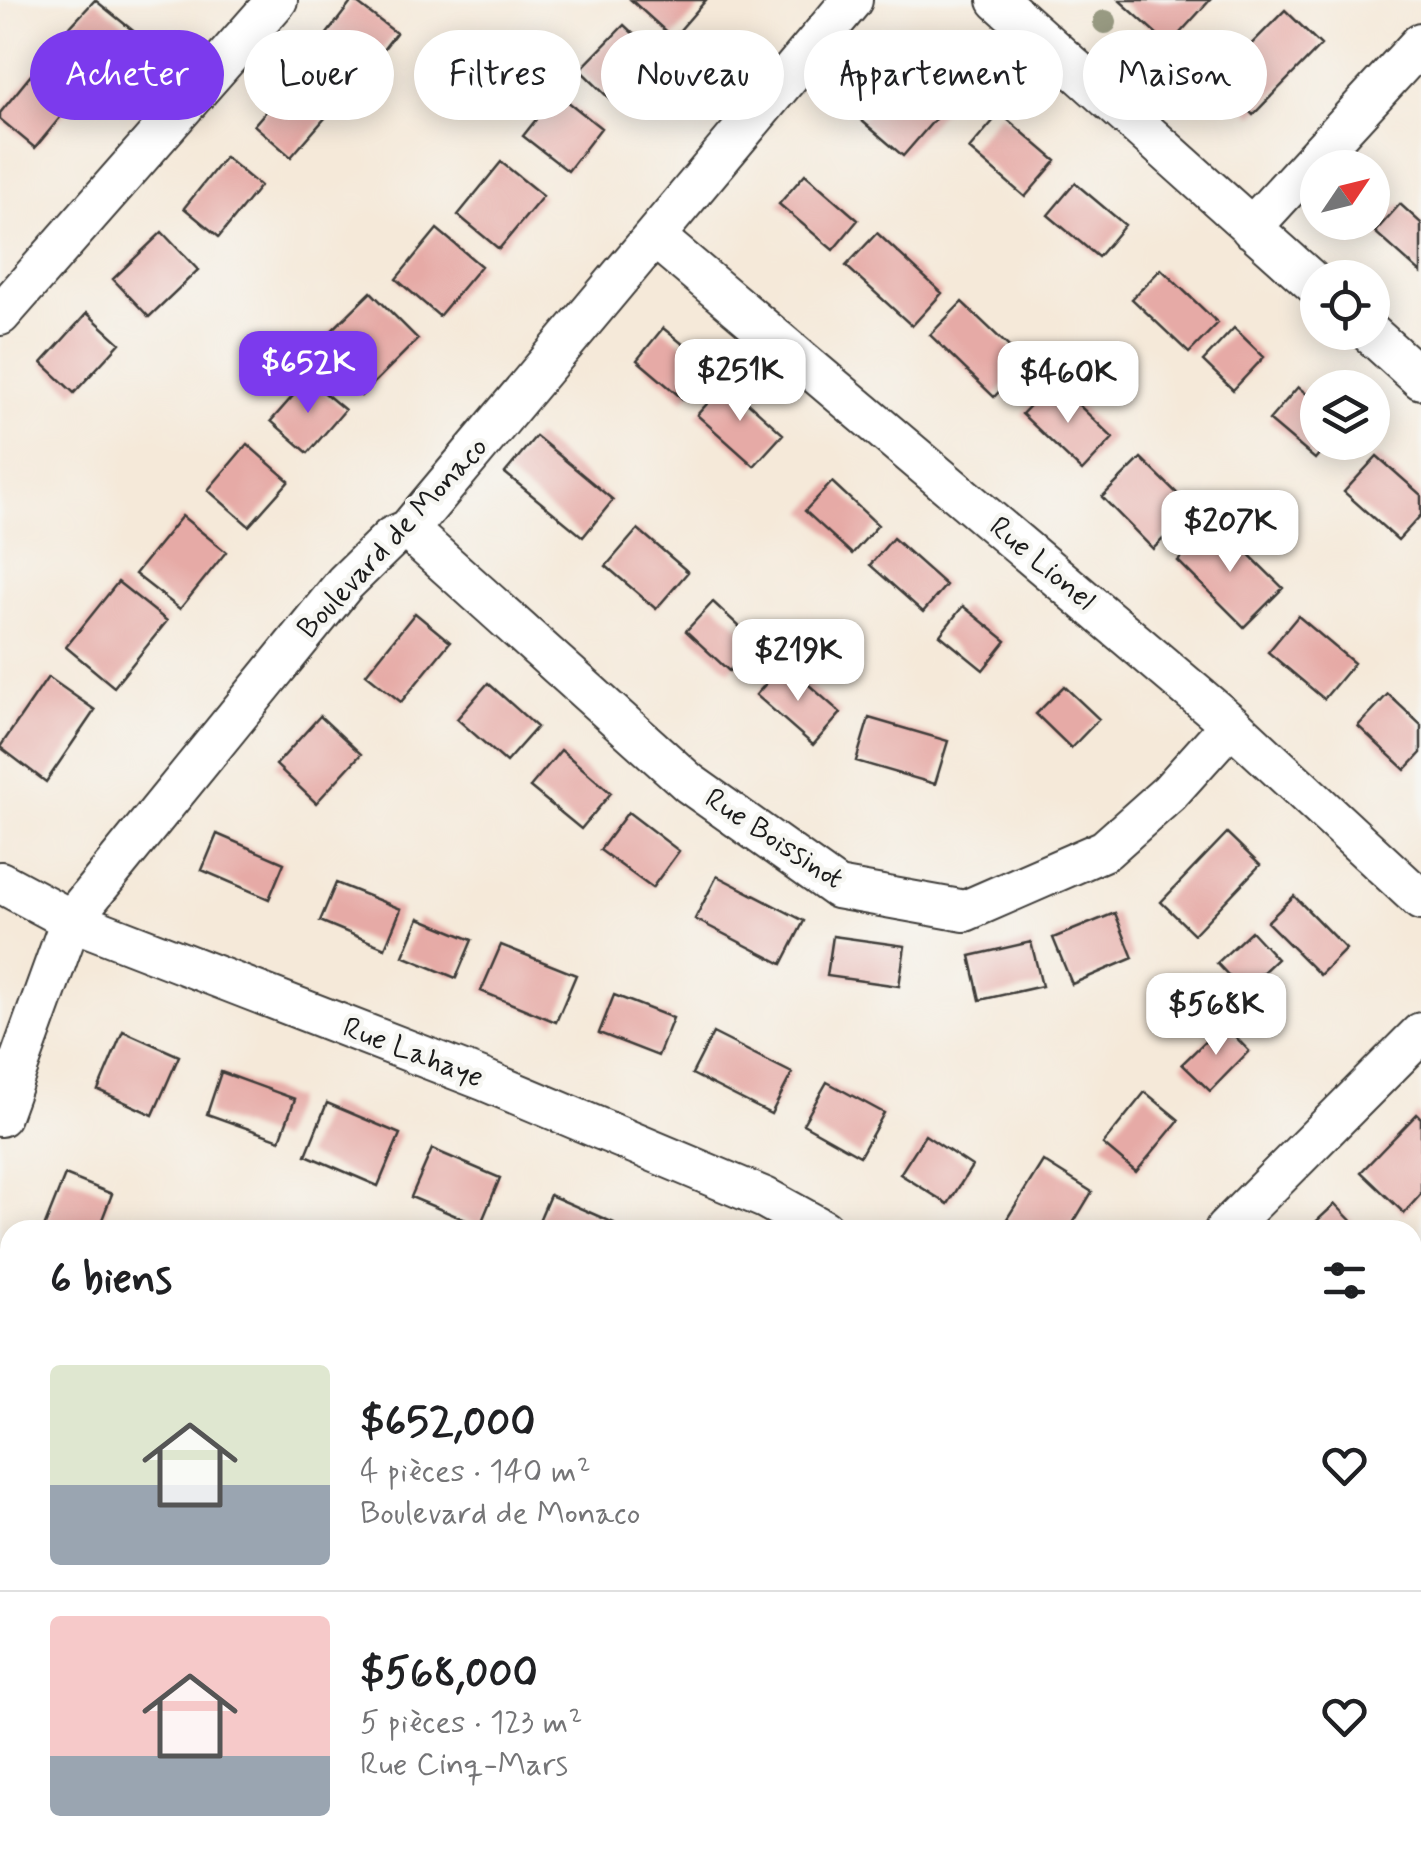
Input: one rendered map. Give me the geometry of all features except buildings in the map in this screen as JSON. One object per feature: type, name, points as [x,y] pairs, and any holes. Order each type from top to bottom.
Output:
[{"type":"street","points":[[0,315],[277,0]]},
{"type":"street","name":"Boulevard de Monaco","points":[[0,1116],[71,920],[345,583],[392,537],[408,530],[852,0]]},
{"type":"street","points":[[998,0],[1300,271]]},
{"type":"street","points":[[1251,228],[1421,43]]},
{"type":"street","name":"Rue Lionel","points":[[655,237],[1231,724],[1421,900]]},
{"type":"street","points":[[1388,350],[1421,379]]},
{"type":"street","name":"Rue Boissinot","points":[[408,530],[689,783],[837,888],[965,911],[1106,850],[1169,793],[1231,724]]},
{"type":"street","name":"Rue Lahaye","points":[[0,882],[71,920],[484,1080],[765,1198],[805,1220]]},
{"type":"street","points":[[1235,1220],[1421,1034]]}]
